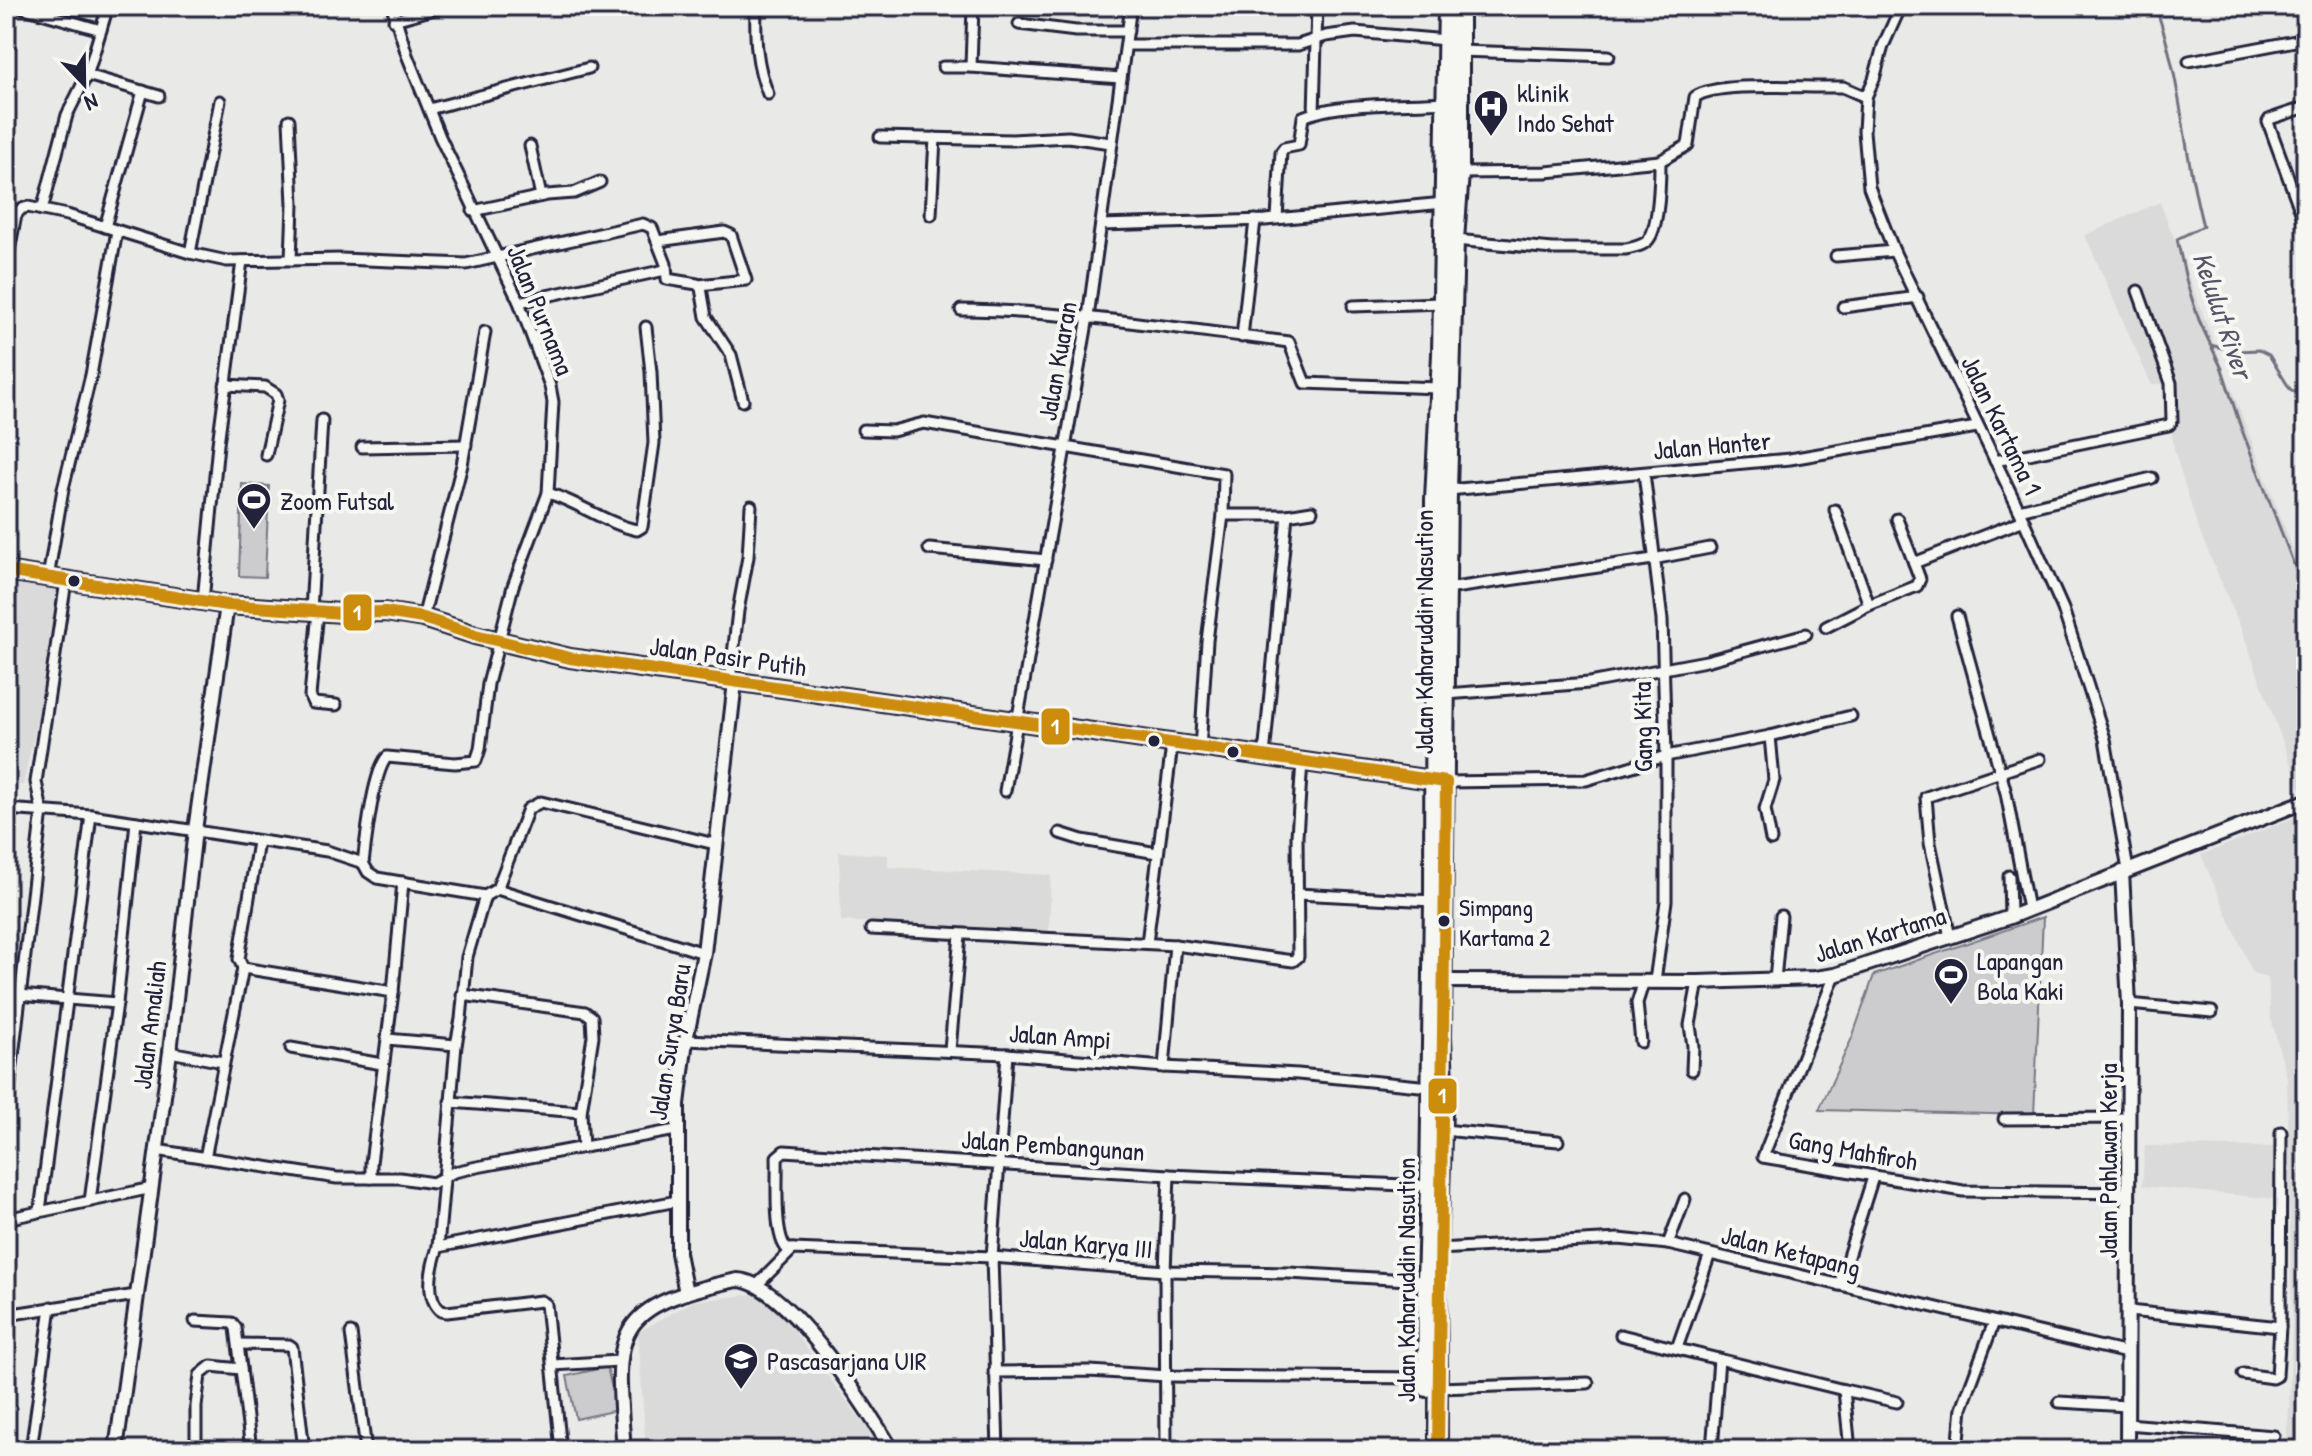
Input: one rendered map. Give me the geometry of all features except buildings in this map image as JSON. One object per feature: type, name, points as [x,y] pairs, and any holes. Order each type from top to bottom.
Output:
[{"type":"highway","name":"Jalan Kaharuddin Nasution","points":[[1433,1346],[1426,1281],[1433,901],[1446,694],[1455,240],[1444,102],[1447,6]]},
{"type":"highway","name":"Jalan Kaharuddin Nasution","points":[[1428,1450],[1443,1130],[1434,511],[1444,203],[1452,173],[1460,6]]},
{"type":"highway","name":"Jalan Pasir Putih","points":[[6,571],[227,605],[385,612],[423,618],[570,658],[1440,781]]},
{"type":"highway","name":"Jalan Kaharuddin Nasution","points":[[1433,1383],[1438,1450]]},
{"type":"street","points":[[17,6],[101,30]]},
{"type":"street","points":[[42,210],[67,115],[87,75],[108,6]]},
{"type":"street","name":"Jalan Purnama","points":[[363,863],[374,796],[387,757],[455,763],[476,761],[488,684],[513,586],[548,493],[553,402],[519,302],[473,211],[429,109],[394,20],[392,6]]},
{"type":"street","points":[[394,20],[445,6]]},
{"type":"street","points":[[756,6],[758,67],[768,94]]},
{"type":"street","points":[[971,67],[973,6]]},
{"type":"street","name":"Jalan Kuaran","points":[[1005,791],[1088,317],[1131,6]]},
{"type":"street","points":[[1314,113],[1317,6]]},
{"type":"street","name":"Jalan Kartama 1","points":[[1901,6],[1883,46],[1866,97],[1865,143],[1869,187],[1894,251],[2022,515],[2063,609],[2105,739],[2125,871]]},
{"type":"street","points":[[1019,24],[1076,31],[1128,31]]},
{"type":"street","points":[[1127,45],[1298,45],[1315,38],[1355,32],[1446,40]]},
{"type":"street","points":[[2189,61],[2306,39]]},
{"type":"street","points":[[1459,51],[1609,56]]},
{"type":"street","points":[[943,67],[1121,78]]},
{"type":"street","points":[[429,109],[589,68]]},
{"type":"street","points":[[87,75],[159,96]]},
{"type":"street","points":[[1452,173],[1546,172],[1660,161],[1688,145],[1695,97],[1699,93],[1724,89],[1843,87],[1866,97]]},
{"type":"street","points":[[105,227],[143,91]]},
{"type":"street","points":[[190,253],[220,101]]},
{"type":"street","points":[[1277,218],[1281,152],[1284,148],[1299,145],[1301,120],[1314,113],[1444,102]]},
{"type":"street","points":[[2306,107],[2270,119],[2268,123],[2306,226]]},
{"type":"street","points":[[289,120],[293,204],[291,260]]},
{"type":"street","points":[[880,137],[1012,140],[1068,137],[1111,143]]},
{"type":"street","points":[[931,215],[935,138]]},
{"type":"street","points":[[530,146],[541,196]]},
{"type":"street","points":[[1455,240],[1553,249],[1637,247],[1652,234],[1660,189],[1660,161]]},
{"type":"street","points":[[473,211],[541,196],[574,193],[600,182]]},
{"type":"street","points":[[1101,225],[1255,220],[1444,203]]},
{"type":"street","points":[[6,266],[18,211],[28,207],[227,261],[369,260],[466,264],[643,224],[652,228],[658,241],[666,264],[667,279],[699,285],[746,280],[731,235],[724,232],[658,241]]},
{"type":"street","points":[[1242,337],[1255,220]]},
{"type":"street","points":[[48,578],[60,502],[91,375],[117,231]]},
{"type":"street","points":[[1836,256],[1894,251]]},
{"type":"street","points":[[203,601],[225,385],[242,261]]},
{"type":"street","points":[[519,302],[665,270]]},
{"type":"street","points":[[699,285],[706,317],[731,355],[743,401]]},
{"type":"street","points":[[1995,461],[2169,425],[2172,421],[2171,383],[2138,291]]},
{"type":"street","points":[[1843,307],[1918,297]]},
{"type":"street","points":[[1353,306],[1442,303]]},
{"type":"street","points":[[961,310],[1012,310],[1088,317],[1289,342],[1301,379],[1310,385],[1438,388]]},
{"type":"street","points":[[548,493],[570,500],[627,528],[637,530],[642,527],[654,443],[646,327]]},
{"type":"street","points":[[423,618],[466,445],[485,332]]},
{"type":"street","points":[[225,385],[265,387],[276,394],[278,400],[266,455]]},
{"type":"street","points":[[322,420],[310,696],[313,703],[336,705]]},
{"type":"street","points":[[863,430],[893,431],[924,423],[1221,471],[1226,478],[1207,641],[1200,749]]},
{"type":"street","name":"Jalan Hanter","points":[[1448,490],[1790,459],[1977,427]]},
{"type":"street","points":[[362,447],[466,445]]},
{"type":"street","name":"Gang Kita","points":[[1641,1042],[1637,1003],[1650,981],[1666,901],[1662,620],[1644,473]]},
{"type":"street","points":[[1914,563],[2022,515],[2152,478]]},
{"type":"street","points":[[733,682],[751,506]]},
{"type":"street","points":[[1835,510],[1869,605]]},
{"type":"street","points":[[1223,515],[1287,515],[1312,511]]},
{"type":"street","points":[[1264,756],[1287,515]]},
{"type":"street","points":[[1826,627],[1919,584],[1920,579],[1897,519]]},
{"type":"street","points":[[1447,589],[1710,548]]},
{"type":"street","points":[[929,549],[1046,560]]},
{"type":"street","points":[[6,1116],[42,811],[36,782],[66,581]]},
{"type":"street","name":"Jalan Amaliah","points":[[116,1450],[170,1052],[195,830],[227,605]]},
{"type":"street","points":[[1957,616],[2001,773],[2028,909]]},
{"type":"street","points":[[1446,694],[1589,683],[1706,661],[1806,634]]},
{"type":"street","name":"Jalan Surya Baru","points":[[686,1293],[678,1253],[676,1130],[686,1040],[704,953],[733,682]]},
{"type":"street","points":[[1440,781],[1586,780],[1666,756],[1770,736],[1851,716]]},
{"type":"street","points":[[1770,736],[1774,780],[1765,809],[1771,840]]},
{"type":"street","points":[[1147,943],[1172,745]]},
{"type":"street","points":[[1950,937],[1936,878],[1925,800],[1929,795],[2040,759]]},
{"type":"street","points":[[871,929],[1175,945],[1296,960],[1302,761]]},
{"type":"street","name":"Jalan Kartama","points":[[1443,981],[1698,982],[1835,975],[2010,917],[2306,801]]},
{"type":"street","points":[[6,809],[91,815],[327,851],[363,863],[368,872],[377,878],[485,896],[497,889],[528,809],[541,802],[715,844]]},
{"type":"street","points":[[40,1211],[91,815]]},
{"type":"street","points":[[90,1201],[117,1003],[136,822]]},
{"type":"street","points":[[1060,833],[1082,840],[1157,853]]},
{"type":"street","points":[[205,1158],[243,968],[239,959],[258,842]]},
{"type":"street","name":"Jalan Pahlawan Kerja","points":[[2125,871],[2129,1004],[2127,1450]]},
{"type":"street","points":[[2009,876],[2010,917]]},
{"type":"street","points":[[371,1178],[403,882]]},
{"type":"street","points":[[497,889],[704,953]]},
{"type":"street","points":[[1297,894],[1433,901]]},
{"type":"street","points":[[485,896],[467,957],[450,1102],[438,1247],[431,1283],[437,1308],[447,1312],[544,1302],[548,1312],[561,1450]]},
{"type":"street","points":[[1775,980],[1781,916]]},
{"type":"street","points":[[950,1050],[960,935]]},
{"type":"street","points":[[1164,1067],[1175,945]]},
{"type":"street","points":[[243,968],[393,992]]},
{"type":"street","name":"Gang Mahfiroh","points":[[1835,975],[1763,1157],[1975,1192],[2052,1190],[2129,1193]]},
{"type":"street","points":[[1692,1070],[1690,1025],[1698,982]]},
{"type":"street","points":[[6,994],[117,1003]]},
{"type":"street","points":[[462,995],[585,1012],[592,1017],[593,1036],[581,1112],[583,1147]]},
{"type":"street","points":[[2129,1004],[2212,1012]]},
{"type":"street","points":[[387,1039],[456,1045]]},
{"type":"street","name":"Jalan Ampi","points":[[686,1040],[950,1050],[1298,1074],[1430,1087]]},
{"type":"street","points":[[291,1048],[382,1064]]},
{"type":"street","points":[[170,1052],[223,1062]]},
{"type":"street","points":[[998,1450],[992,1257],[1007,1054]]},
{"type":"street","points":[[450,1102],[581,1112]]},
{"type":"street","points":[[2004,1119],[2129,1118]]},
{"type":"street","points":[[156,1150],[337,1178],[433,1183],[454,1172],[676,1130]]},
{"type":"street","points":[[1443,1130],[1558,1141]]},
{"type":"street","points":[[2243,1374],[2277,1376],[2281,1132]]},
{"type":"street","name":"Jalan Pembangunan","points":[[793,1249],[787,1249],[781,1243],[778,1224],[777,1157],[781,1152],[1169,1175],[1429,1186]]},
{"type":"street","points":[[1166,1450],[1165,1271],[1169,1175]]},
{"type":"street","points":[[1839,1285],[1873,1177]]},
{"type":"street","points":[[6,1219],[152,1188]]},
{"type":"street","points":[[1668,1244],[1685,1199]]},
{"type":"street","points":[[438,1247],[677,1201]]},
{"type":"street","name":"Jalan Ketapang","points":[[1438,1249],[1619,1239],[1668,1244],[2127,1353]]},
{"type":"street","points":[[757,1285],[793,1249]]},
{"type":"street","name":"Jalan Karya III","points":[[793,1249],[992,1257],[1165,1271],[1289,1273],[1426,1281]]},
{"type":"street","points":[[1677,1348],[1710,1254]]},
{"type":"street","points":[[624,1450],[619,1361],[628,1328],[656,1305],[686,1293],[737,1280],[769,1291],[820,1345],[859,1397],[892,1450]]},
{"type":"street","points":[[6,1315],[136,1295]]},
{"type":"street","points":[[31,1450],[51,1307]]},
{"type":"street","points":[[2129,1311],[2280,1327]]},
{"type":"street","points":[[195,1321],[232,1323],[236,1328],[251,1450]]},
{"type":"street","points":[[1958,1450],[1962,1408],[1994,1322]]},
{"type":"street","points":[[351,1333],[366,1450]]},
{"type":"street","points":[[1621,1335],[1897,1402]]},
{"type":"street","points":[[239,1344],[292,1347],[304,1450]]},
{"type":"street","points":[[1712,1450],[1719,1359]]},
{"type":"street","points":[[553,1365],[619,1361]]},
{"type":"street","points":[[196,1450],[200,1375],[211,1366],[241,1369]]},
{"type":"street","points":[[994,1372],[1090,1371],[1433,1383],[1588,1383]]},
{"type":"street","points":[[1844,1390],[1850,1450]]},
{"type":"street","points":[[2059,1402],[2127,1406]]},
{"type":"street","points":[[2127,1424],[2274,1436]]},
{"type":"shaded area","points":[[2160,202],[2306,583],[2306,806],[2243,633],[2198,528],[2174,449],[2166,384],[2151,384],[2085,235]]},
{"type":"shaded area","name":"Zoom Futsal","points":[[242,484],[269,486],[265,577],[239,576]]},
{"type":"shaded area","points":[[6,578],[66,588],[23,785],[6,784]]},
{"type":"shaded area","points":[[2306,813],[2306,1450],[2285,1450],[2292,1318],[2287,1078],[2270,1015],[2268,978],[2253,973],[2201,855]]},
{"type":"shaded area","points":[[839,852],[888,855],[888,867],[1051,875],[1049,931],[841,921]]},
{"type":"shaded area","name":"Lapangan Bola Kaki","points":[[2043,917],[2034,1115],[1819,1110],[1852,1038],[1874,975]]},
{"type":"shaded area","points":[[2145,1146],[2273,1147],[2276,1199],[2142,1186]]},
{"type":"shaded area","name":"Pascasarjana UIR","points":[[765,1293],[884,1450],[646,1450],[638,1332],[694,1301]]},
{"type":"shaded area","points":[[607,1367],[617,1410],[576,1419],[567,1376]]},
{"type":"waterway","name":"Kelulut River","points":[[2155,6],[2171,60],[2203,226],[2177,239],[2187,284],[2199,320],[2222,369],[2240,425],[2306,596]]},
{"type":"waterway","points":[[2210,345],[2236,351],[2259,350],[2269,355],[2290,389],[2302,396],[2306,407]]},
{"type":"transit line","name":"1","points":[[6,571],[227,605],[342,613],[385,612],[423,618],[475,635],[570,658],[1446,782],[1438,1450]]},
{"type":"place","name":"klinik Indo Sehat","points":[[1491,138]]},
{"type":"place","name":"Zoom Futsal","points":[[254,531]]},
{"type":"place","name":"Simpang Kartama 2","points":[[1444,921]]},
{"type":"place","name":"Lapangan Bola Kaki","points":[[1951,1006]]},
{"type":"place","name":"Pascasarjana UIR","points":[[741,1391]]}]
